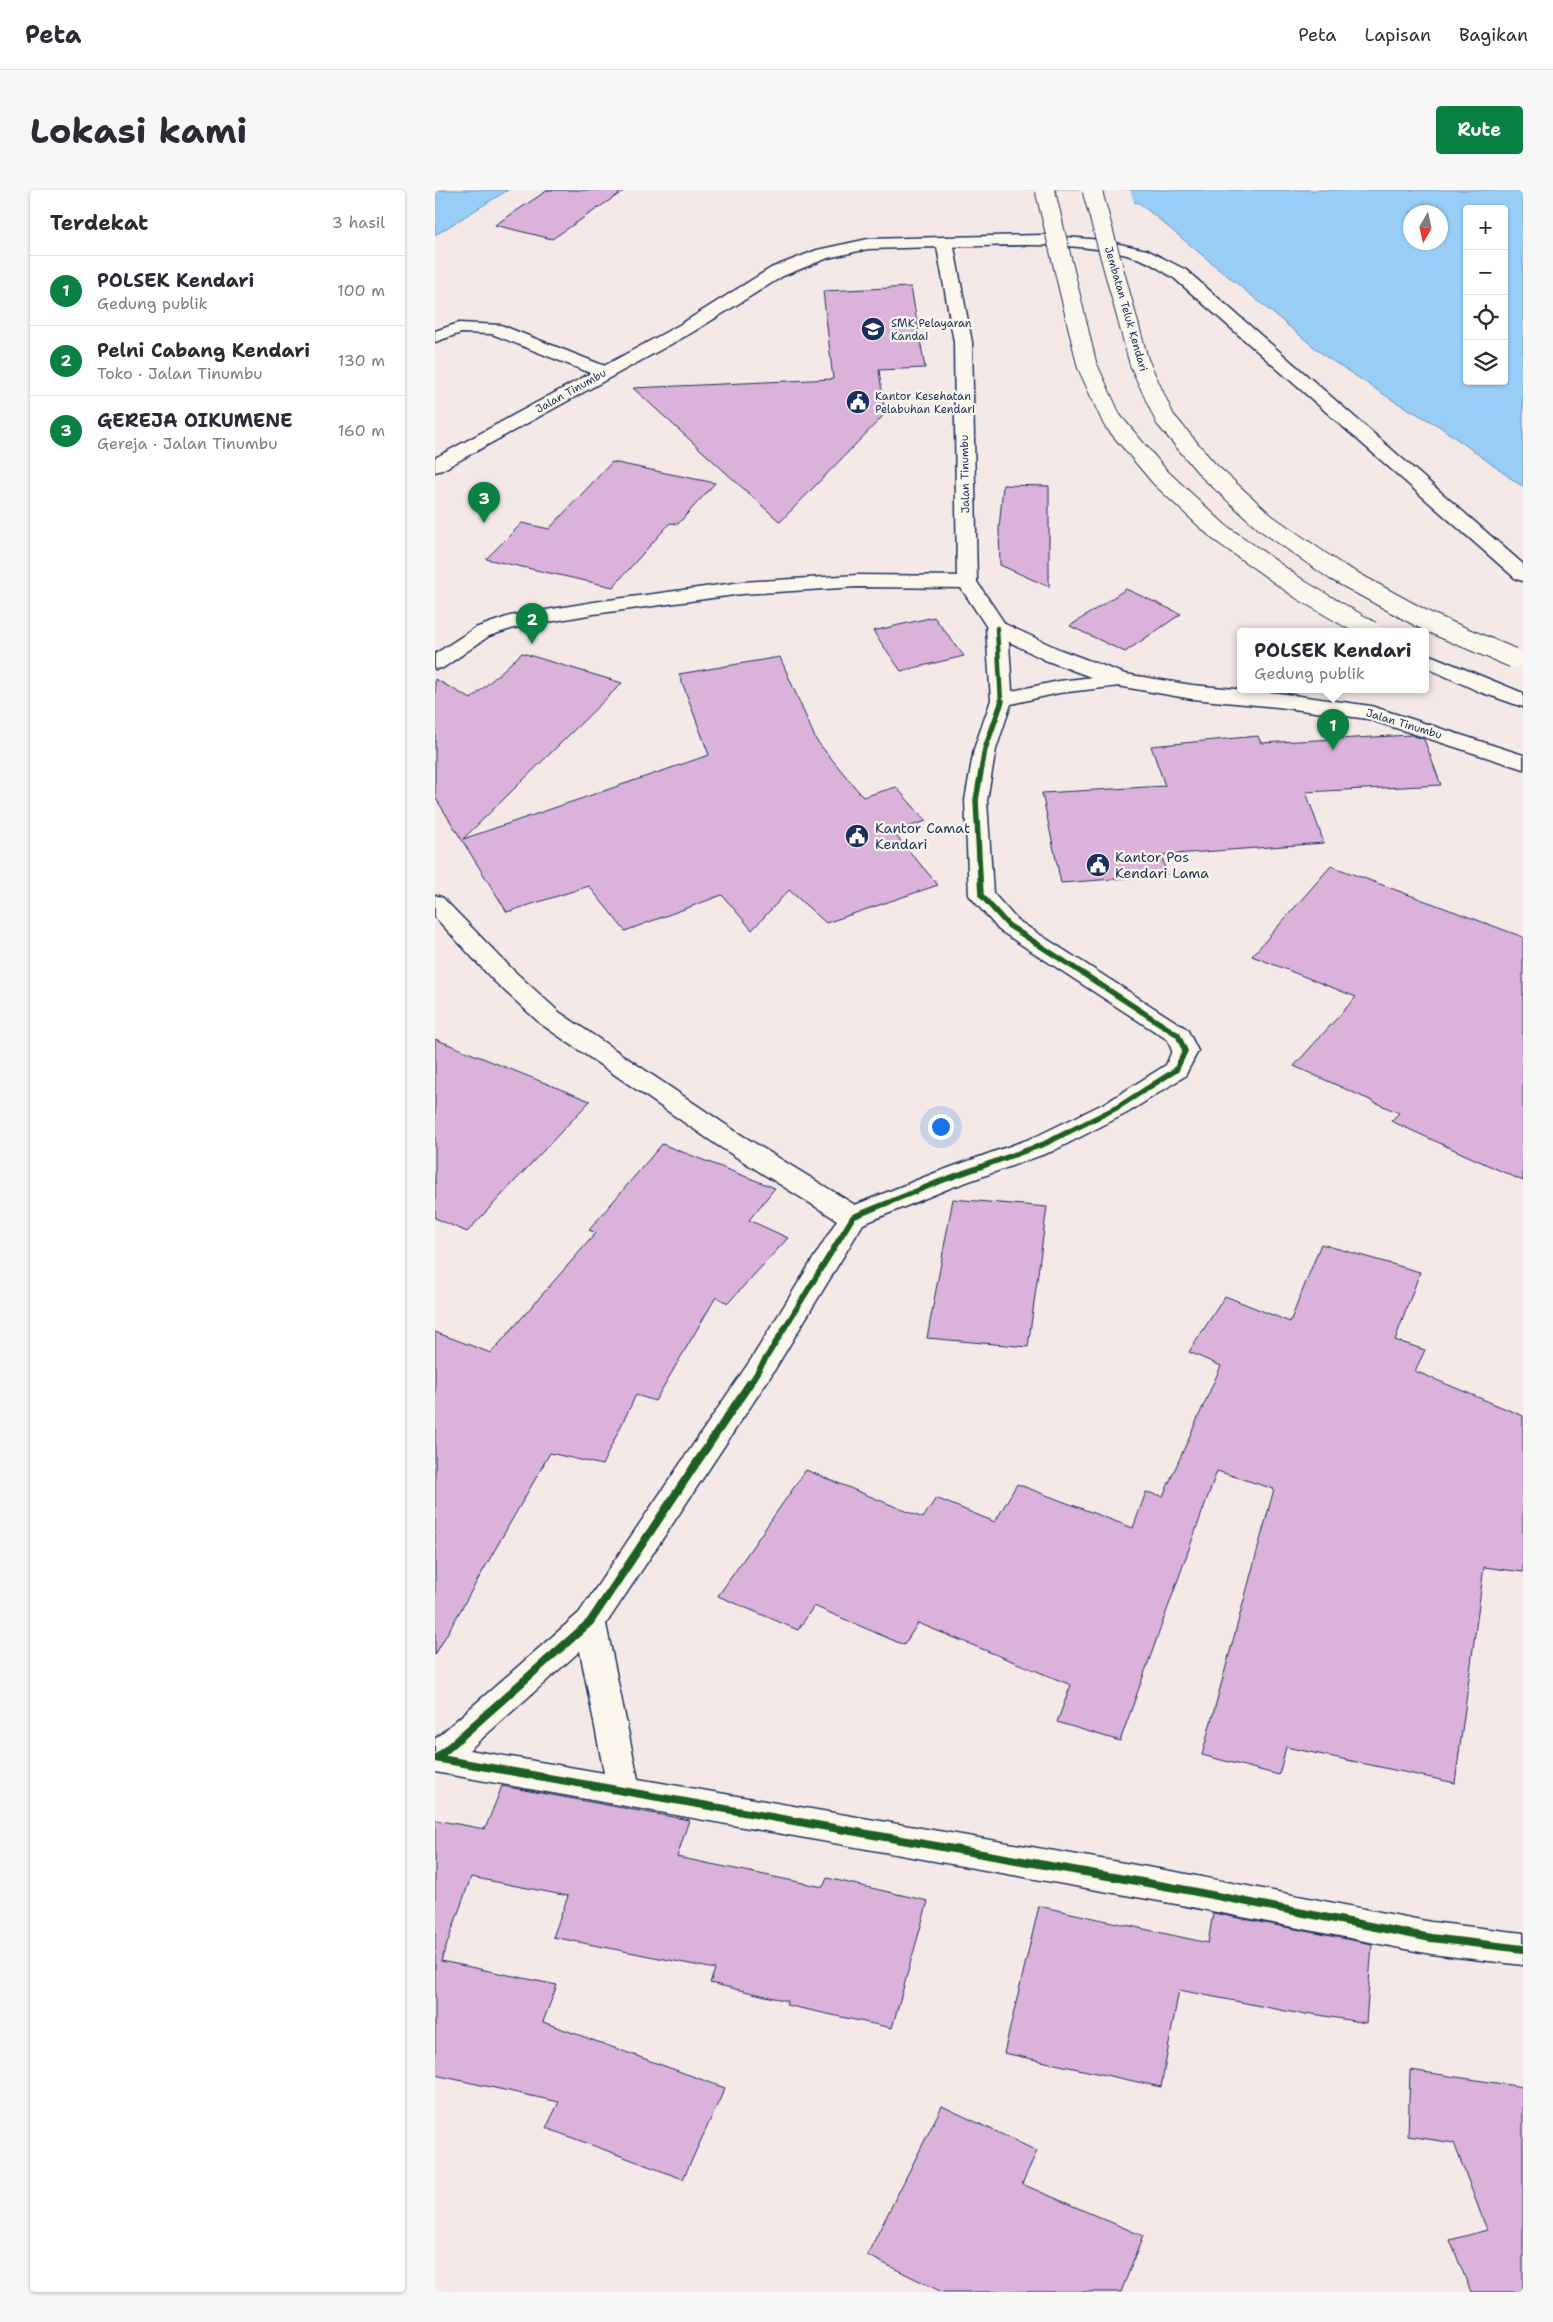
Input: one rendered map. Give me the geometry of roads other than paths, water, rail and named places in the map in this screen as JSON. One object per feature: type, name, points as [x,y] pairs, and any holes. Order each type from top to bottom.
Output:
[{"type":"main road","points":[[1045,190],[1087,365],[1112,420],[1160,477],[1219,532],[1301,590],[1366,628]]},
{"type":"main road","name":"Jembatan Teluk Kendari","points":[[1092,190],[1139,362],[1165,419],[1208,470],[1266,523],[1335,571],[1428,622],[1518,660]]},
{"type":"main road","points":[[945,242],[1042,240],[1101,245],[1147,255],[1180,274],[1523,575]]},
{"type":"main road","name":"Jalan Tinumbu","points":[[435,466],[687,328],[777,272],[823,254],[868,244],[945,242],[963,342],[967,582]]},
{"type":"main road","points":[[435,337],[459,328],[495,328],[604,372]]},
{"type":"main road","points":[[435,663],[482,632],[510,622],[594,608],[742,588],[857,581],[967,582],[997,628],[1002,700],[985,749],[976,800],[981,895],[1008,925],[1178,1035],[1185,1050],[1176,1070],[1118,1107],[1044,1144],[941,1181],[853,1217],[762,1366],[590,1622],[436,1758]]},
{"type":"main road","name":"Jalan Tinumbu","points":[[997,628],[1053,656],[1120,680],[1192,692],[1278,700],[1371,713],[1523,762]]},
{"type":"main road","points":[[1429,661],[1523,700]]},
{"type":"main road","points":[[1002,700],[1059,687],[1120,680]]},
{"type":"main road","points":[[435,902],[503,975],[550,1018],[726,1138],[853,1217]]},
{"type":"main road","points":[[590,1622],[624,1791]]},
{"type":"main road","points":[[436,1758],[1176,1888],[1431,1938],[1522,1952]]},
{"type":"water","points":[[435,190],[508,190],[435,235]]},
{"type":"water","points":[[1022,190],[1523,190],[1523,487],[1439,426],[1394,401],[1325,356],[1139,203]]},
{"type":"place","name":"SMK Pelayaran Kandai","points":[[873,329]]},
{"type":"place","name":"Kantor Kesehatan Pelabuhan Kendari","points":[[858,402]]},
{"type":"place","name":"GEREJA OIKUMENE","points":[[484,523]]},
{"type":"place","name":"Pelni Cabang Kendari","points":[[532,644]]},
{"type":"place","name":"POLSEK Kendari","points":[[1333,750]]},
{"type":"place","name":"Kantor Camat Kendari","points":[[857,836]]},
{"type":"place","name":"Kantor Pos Kendari Lama","points":[[1098,865]]}]
